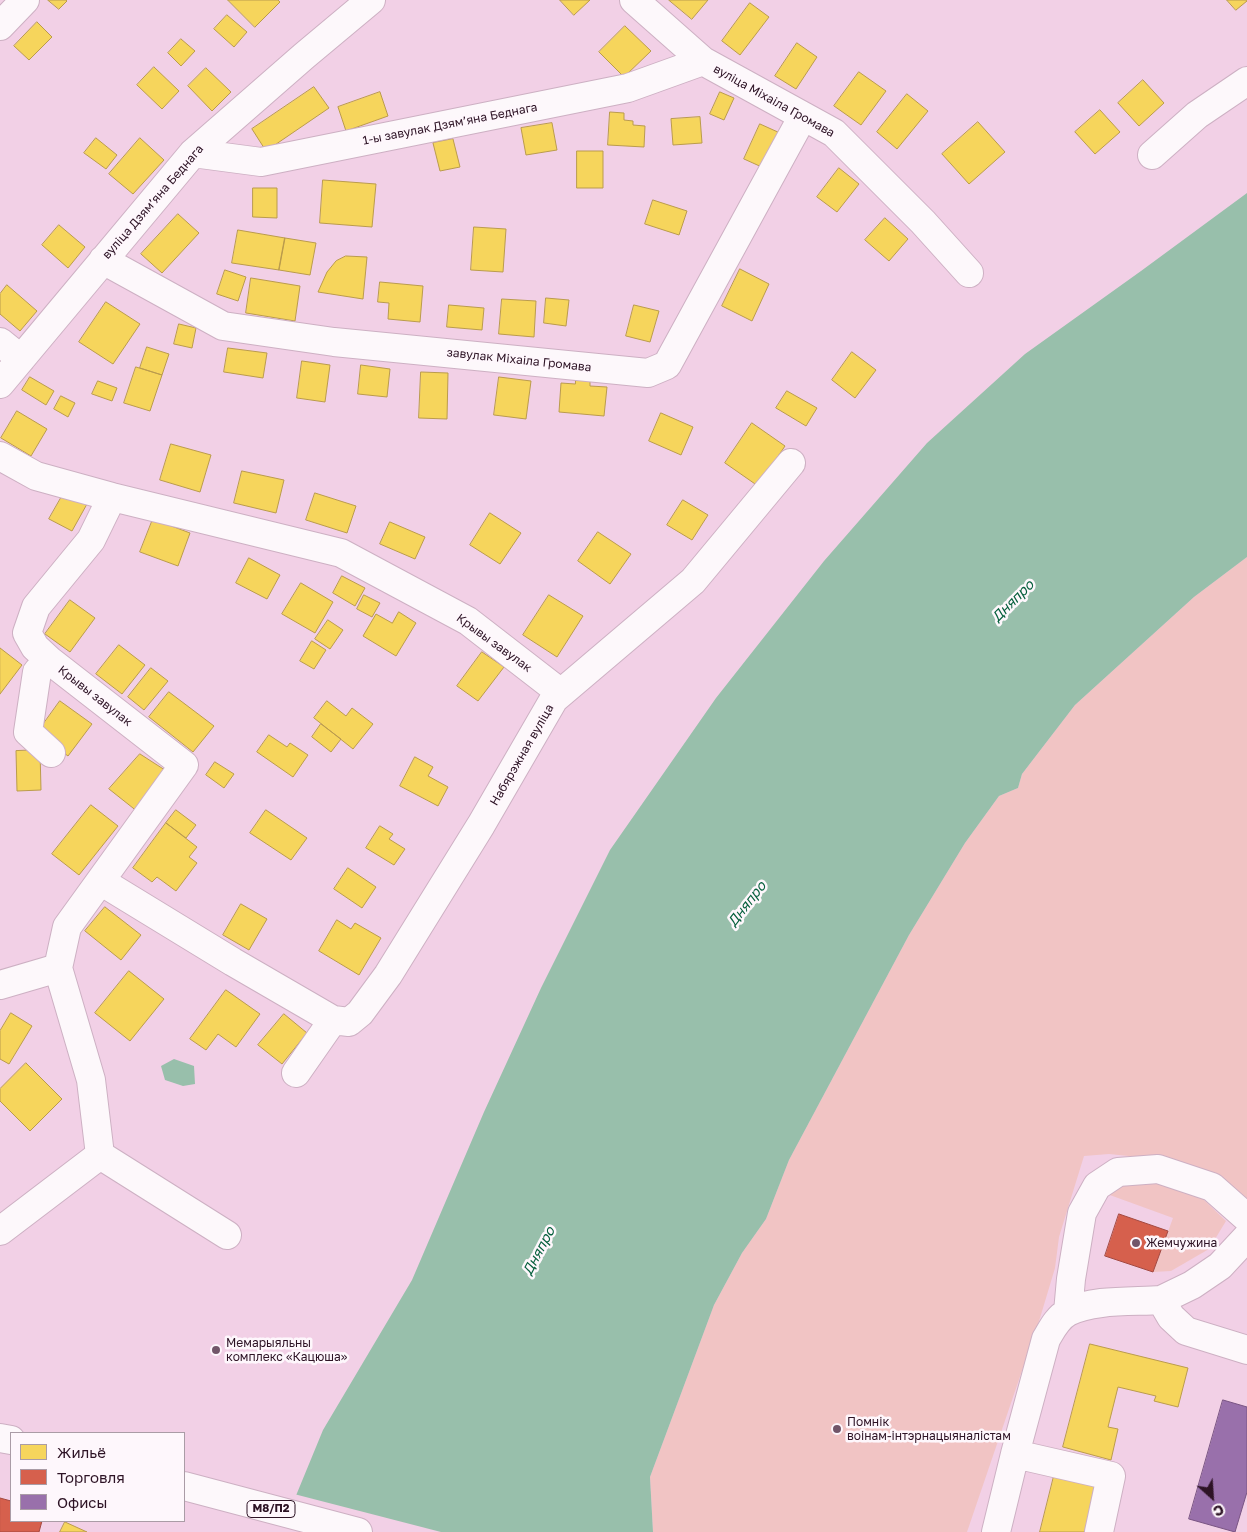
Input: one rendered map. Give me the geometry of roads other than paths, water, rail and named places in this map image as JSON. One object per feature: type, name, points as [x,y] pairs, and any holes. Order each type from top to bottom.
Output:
[{"type":"street","points":[[0,26],[25,0]]},
{"type":"street","name":"вуліца Дзямʼяна Беднага","points":[[0,384],[10,350],[103,260],[193,153],[371,0]]},
{"type":"street","name":"вуліца Міхаіла Громава","points":[[634,0],[703,62],[834,133],[923,222],[969,273]]},
{"type":"street","name":"1-ы завулак Дзямʼяна Беднага","points":[[193,153],[261,162],[628,88],[703,62]]},
{"type":"street","points":[[1152,154],[1197,115],[1247,81]]},
{"type":"street","name":"завулак Міхаіла Громава","points":[[103,260],[224,326],[334,342],[648,373],[667,365],[803,116]]},
{"type":"street","name":"Крывы завулак","points":[[0,456],[36,476],[112,497],[341,553],[468,621],[561,693]]},
{"type":"street","name":"Набярэжная вуліца","points":[[333,1020],[349,1022],[360,1013],[388,975],[482,825],[554,699],[693,582],[791,463]]},
{"type":"street","name":"Крывы завулак","points":[[58,968],[67,927],[102,882],[184,765],[49,660],[35,647],[27,634],[36,607],[91,540],[112,497]]},
{"type":"street","points":[[49,660],[37,672],[28,732],[51,753]]},
{"type":"street","points":[[102,882],[333,1020],[296,1073]]},
{"type":"street","points":[[0,985],[58,968],[92,1080],[100,1155]]},
{"type":"street","points":[[0,1231],[100,1155]]},
{"type":"street","points":[[100,1155],[227,1235]]},
{"type":"street","points":[[1068,1312],[1071,1279],[1082,1213],[1097,1186],[1118,1172],[1158,1168],[1212,1187],[1247,1218]]},
{"type":"street","points":[[996,1532],[1046,1339],[1054,1324],[1068,1312],[1090,1305],[1161,1300],[1192,1285],[1220,1266],[1247,1237]]},
{"type":"street","points":[[1161,1300],[1171,1317],[1186,1331],[1247,1350]]},
{"type":"street","points":[[1015,1454],[1111,1476],[1099,1532]]},
{"type":"street","name":"М8/П2","points":[[185,1486],[358,1532]]},
{"type":"water","name":"Дняпро","points":[[1247,193],[1247,557],[1194,597],[1075,705],[1022,774],[1018,788],[999,796],[965,843],[909,935],[789,1160],[766,1219],[742,1253],[714,1305],[650,1477],[653,1532],[281,1532],[323,1430],[412,1280],[484,1112],[541,988],[610,850],[716,698],[824,561],[927,443],[1025,354]]},
{"type":"water","points":[[174,1059],[194,1066],[195,1084],[183,1086],[165,1080],[161,1066]]},
{"type":"place","name":"Жемчужина","points":[[1136,1243]]},
{"type":"place","name":"Мемарыяльны комплекс «Кацюша»","points":[[216,1350]]},
{"type":"place","name":"Помнік воінам-інтэрнацыяналістам","points":[[837,1429]]}]
